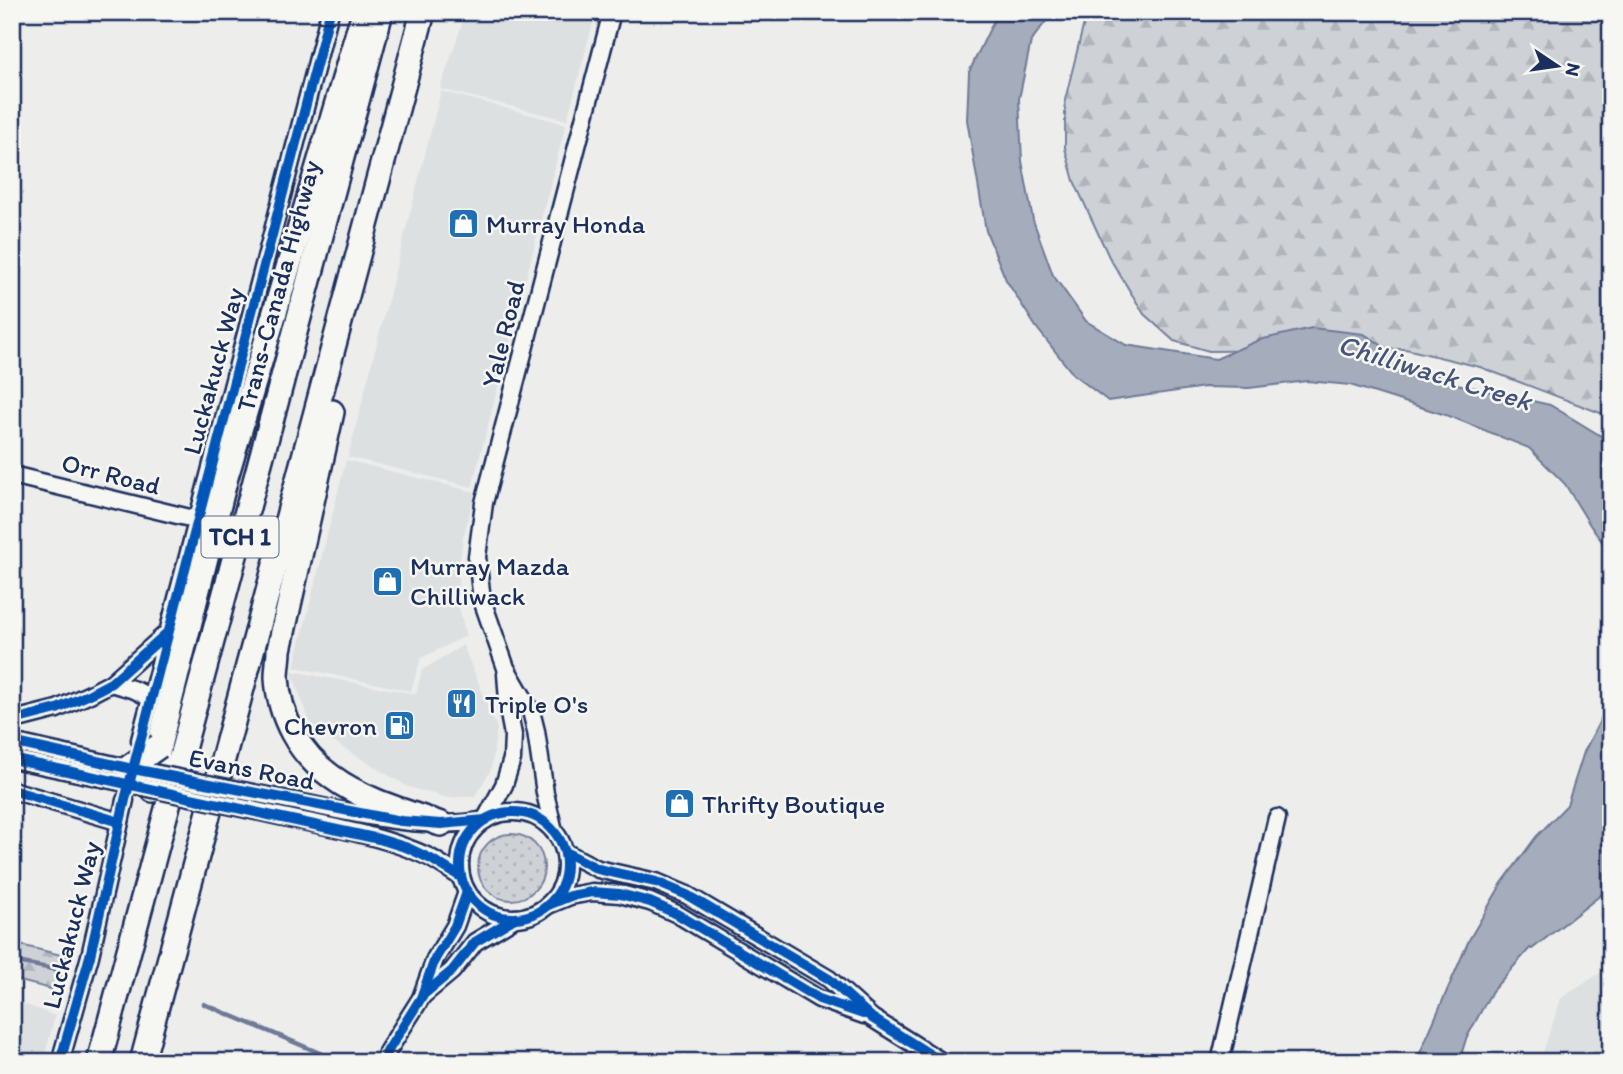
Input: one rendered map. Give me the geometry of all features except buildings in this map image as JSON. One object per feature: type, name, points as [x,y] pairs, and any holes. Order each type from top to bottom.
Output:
[{"type":"highway","points":[[154,781],[150,743],[360,25],[369,12]]},
{"type":"highway","name":"Trans-Canada Highway","points":[[99,1062],[381,12]]},
{"type":"highway","name":"TCH 1","points":[[142,1062],[423,12]]},
{"type":"highway","points":[[385,158],[279,650],[277,676],[283,712],[292,733],[317,765],[333,778],[357,791],[441,824]]},
{"type":"highway","points":[[128,768],[150,743]]},
{"type":"street","name":"Luckakuck Way","points":[[150,743],[151,698],[330,12]]},
{"type":"street","name":"Yale Road","points":[[554,831],[534,721],[506,668],[482,600],[477,557],[484,503],[612,12]]},
{"type":"street","name":"Orr Road","points":[[12,475],[198,520]]},
{"type":"street","points":[[12,718],[57,709],[111,683],[168,632]]},
{"type":"street","name":"Yale Road","points":[[485,820],[505,785],[512,759],[513,735],[506,668]]},
{"type":"street","points":[[111,683],[151,698]]},
{"type":"street","name":"Evans Road","points":[[12,742],[98,769],[154,781],[270,814],[408,848],[431,859],[464,885]]},
{"type":"street","name":"Evans Road","points":[[12,759],[98,769],[128,768],[154,781],[273,797],[401,821],[441,824],[485,820]]},
{"type":"street","points":[[12,789],[120,822]]},
{"type":"street","name":"Luckakuck Way","points":[[60,1062],[90,956],[125,800]]},
{"type":"street","points":[[385,1062],[387,1052],[421,998],[435,958],[455,926],[464,885],[460,862],[463,848],[477,826],[499,814],[514,812],[529,814],[554,831],[565,852],[566,866],[558,894],[548,905]]},
{"type":"street","points":[[1220,1062],[1277,818]]},
{"type":"street","points":[[565,852],[598,869],[656,882],[687,895],[829,979],[872,1018],[943,1062]]},
{"type":"street","points":[[464,885],[476,903],[487,912],[501,917],[533,915],[570,896],[592,892],[620,894],[650,902],[677,915],[819,999],[872,1018]]},
{"type":"street","points":[[421,998],[452,971],[475,942],[515,918]]},
{"type":"shaded area","points":[[466,12],[596,12],[567,120],[440,89]]},
{"type":"shaded area","points":[[441,91],[566,124],[472,487],[348,457]]},
{"type":"shaded area","name":"Murray Mazda Chilliwack","points":[[346,460],[475,492],[463,538],[457,599],[466,636],[421,658],[411,691],[294,667]]},
{"type":"shaded area","points":[[463,645],[497,728],[491,770],[475,796],[448,798],[408,787],[312,729],[291,671],[416,694],[422,670]]},
{"type":"shaded area","points":[[1611,966],[1611,1062],[1542,1062],[1561,998]]},
{"type":"shaded area","points":[[12,999],[55,1016],[43,1062],[12,1062]]},
{"type":"green space","points":[[1089,12],[1611,12],[1611,417],[1480,367],[1406,349],[1209,351],[1174,341],[1144,314],[1109,257],[1074,181],[1065,148],[1065,100]]},
{"type":"green space","points":[[505,834],[517,834],[529,839],[539,849],[544,867],[542,880],[529,895],[517,900],[505,900],[493,895],[483,885],[478,873],[478,861],[483,849],[493,839]]},
{"type":"green space","points":[[12,943],[69,957],[55,990],[12,979]]},
{"type":"water","name":"Chilliwack Creek","points":[[1001,12],[1053,12],[1031,41],[1019,99],[1022,161],[1033,220],[1053,275],[1086,321],[1126,345],[1216,359],[1259,340],[1312,328],[1364,334],[1408,362],[1457,384],[1550,405],[1601,436],[1611,448],[1611,554],[1565,484],[1529,448],[1449,416],[1350,385],[1307,381],[1249,388],[1205,387],[1108,401],[1073,374],[1036,327],[1006,280],[986,231],[967,120],[969,72],[994,20]]},
{"type":"water","points":[[1611,699],[1611,887],[1530,948],[1492,991],[1466,1039],[1459,1062],[1416,1062],[1469,940],[1502,883],[1536,837],[1567,805],[1584,752]]},
{"type":"waterway","points":[[12,961],[58,970]]},
{"type":"waterway","points":[[204,1004],[341,1062]]},
{"type":"cycle path","points":[[60,1062],[90,956],[125,800],[330,12]]},
{"type":"cycle path","points":[[12,718],[57,709],[111,683],[168,632]]},
{"type":"cycle path","points":[[12,742],[128,768],[401,821],[441,824],[485,820]]},
{"type":"cycle path","points":[[12,759],[379,839],[408,848],[461,877]]},
{"type":"cycle path","points":[[12,790],[120,822]]},
{"type":"cycle path","points":[[513,812],[533,816],[550,828],[562,845],[566,865],[562,885],[550,902],[533,914],[513,918],[493,914],[476,902],[464,885],[460,865],[464,845],[476,828],[493,816],[513,812]]},
{"type":"cycle path","points":[[565,852],[598,869],[656,882],[687,895],[829,979],[872,1018],[942,1062]]},
{"type":"cycle path","points":[[385,1062],[387,1052],[421,998],[435,959],[455,926],[467,892]]},
{"type":"cycle path","points":[[548,905],[570,896],[592,892],[620,894],[650,902],[677,914],[819,999],[863,1014]]},
{"type":"cycle path","points":[[423,995],[452,971],[475,942],[515,918]]},
{"type":"place","name":"Murray Honda","points":[[463,224]]},
{"type":"place","name":"Murray Mazda Chilliwack","points":[[387,581]]},
{"type":"place","name":"Triple O's","points":[[462,704]]},
{"type":"place","name":"Chevron","points":[[400,726]]},
{"type":"place","name":"Thrifty Boutique","points":[[679,804]]}]
